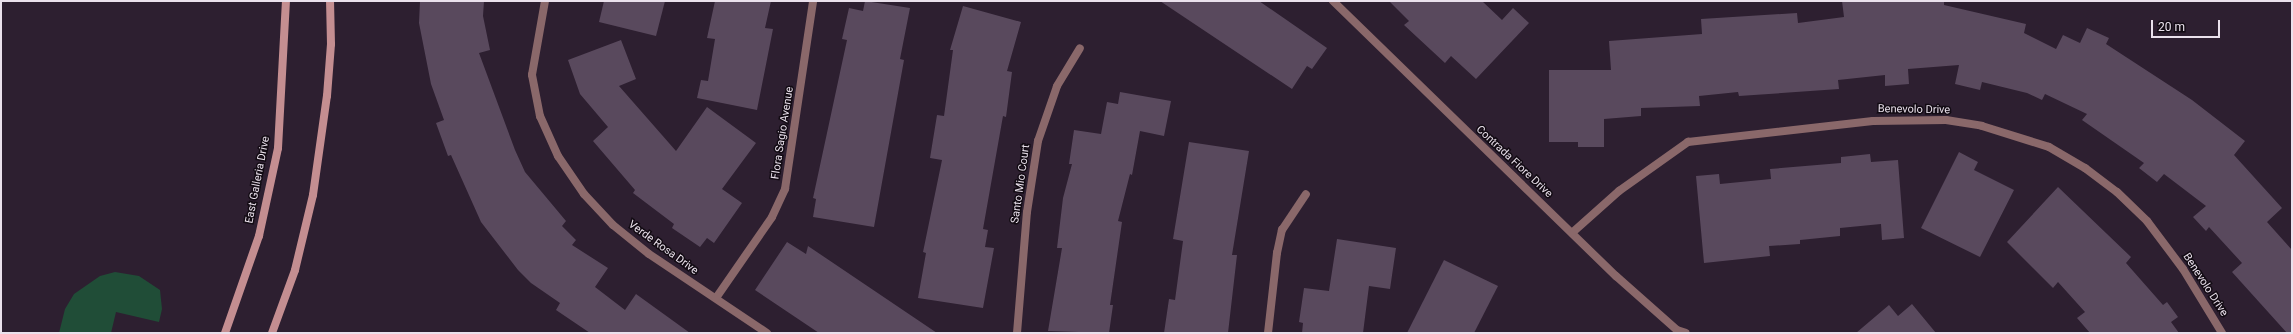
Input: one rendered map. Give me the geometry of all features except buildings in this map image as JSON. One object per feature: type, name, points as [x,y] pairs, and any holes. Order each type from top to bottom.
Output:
[{"type":"main road","name":"East Galleria Drive","points":[[225,333],[259,236],[278,148],[286,1]]},
{"type":"main road","points":[[272,333],[295,270],[313,195],[327,96],[331,44],[330,1]]},
{"type":"street","name":"Verde Rosa Drive","points":[[545,1],[532,76],[540,116],[558,156],[584,194],[613,225],[649,254],[767,333]]},
{"type":"street","name":"Flora Sagio Avenue","points":[[716,298],[772,217],[785,189],[813,1]]},
{"type":"street","name":"Contrada Fiore Drive","points":[[1333,1],[1414,83],[1573,232],[1616,276],[1678,330],[1686,333]]},
{"type":"street","name":"Santo Mio Court","points":[[1017,333],[1027,212],[1038,141],[1057,86],[1080,48]]},
{"type":"street","name":"Benevolo Drive","points":[[1573,232],[1624,187],[1688,142],[1874,121],[1954,122],[1997,130],[2049,147],[2085,168],[2117,192],[2152,227],[2183,269],[2222,333]]},
{"type":"street","points":[[1268,333],[1277,253],[1282,230],[1306,194]]},
{"type":"green space","points":[[115,272],[139,276],[160,290],[162,309],[159,322],[116,312],[111,333],[59,333],[65,309],[74,294],[100,276]]}]
